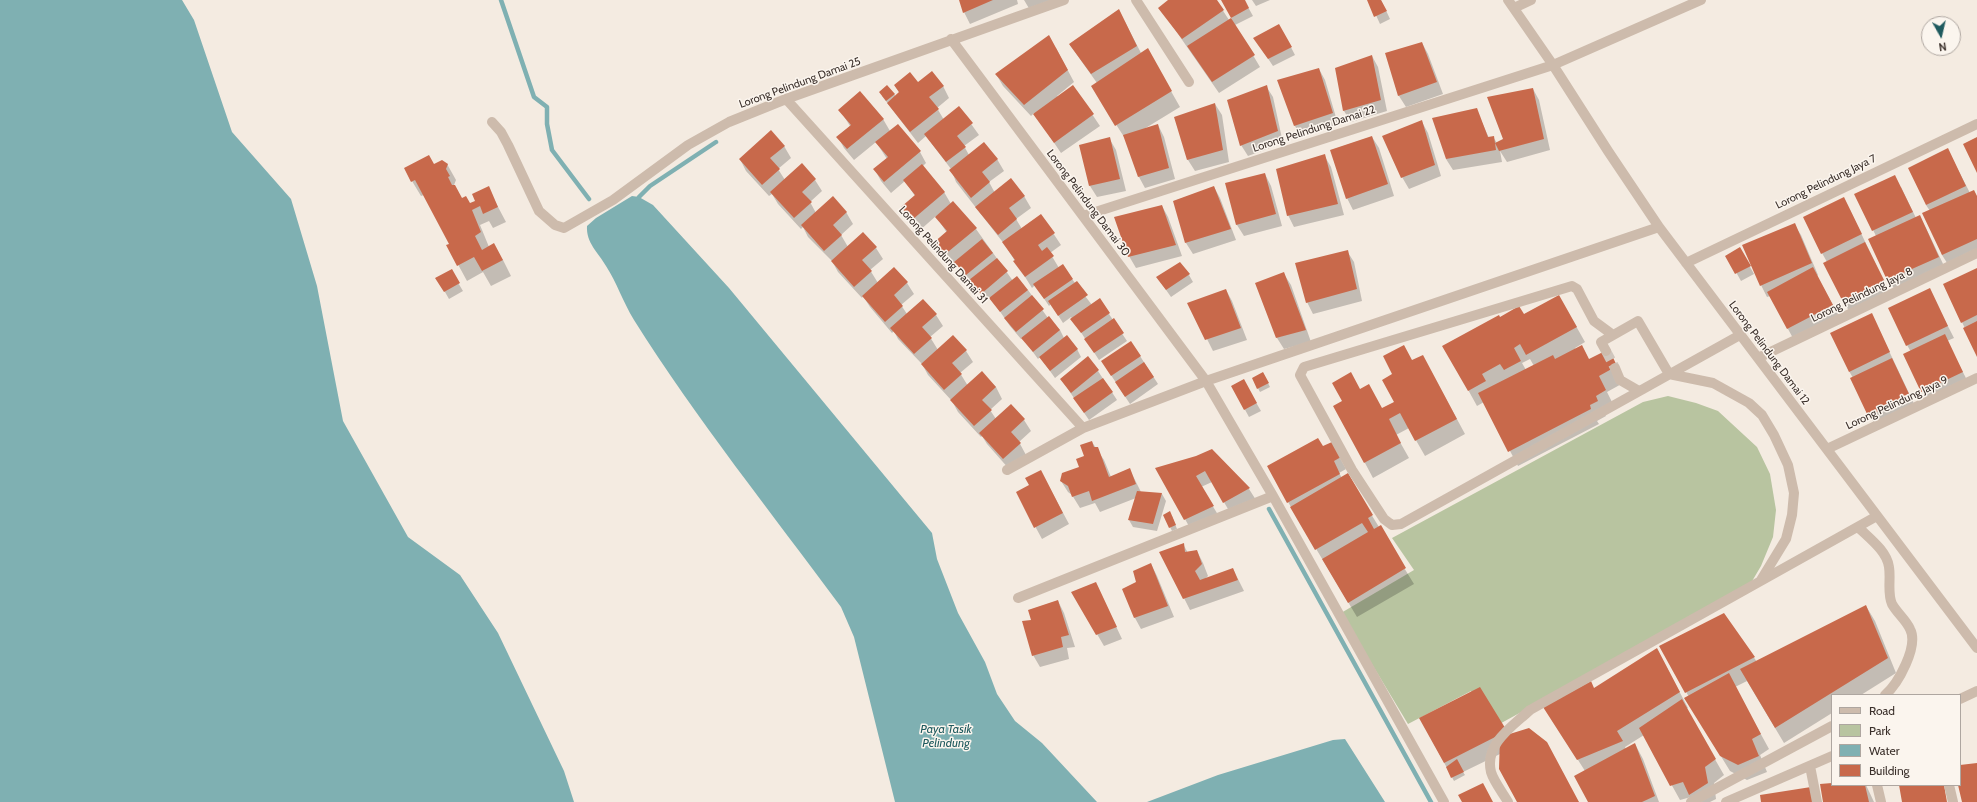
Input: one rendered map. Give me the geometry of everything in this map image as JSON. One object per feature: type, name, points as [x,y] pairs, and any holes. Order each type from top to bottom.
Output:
[{"type":"street","name":"Lorong Pelindung Damai 25","points":[[492,122],[501,132],[508,145],[539,211],[555,225],[564,228],[613,200],[688,145],[729,122],[786,99],[846,79],[951,39],[1064,0]]},
{"type":"street","points":[[1136,0],[1189,82]]},
{"type":"street","points":[[1511,4],[1531,0]]},
{"type":"street","name":"Lorong Pelindung Damai 22","points":[[1083,216],[1553,65],[1701,0]]},
{"type":"street","name":"Lorong Pelindung Damai 12","points":[[1511,4],[1553,65],[1659,227],[1977,648]]},
{"type":"street","name":"Lorong Pelindung Damai 30","points":[[951,39],[1206,381],[1273,496],[1444,802]]},
{"type":"street","name":"Lorong Pelindung Damai 31","points":[[786,99],[1083,428]]},
{"type":"street","name":"Lorong Pelindung Jaya 7","points":[[1686,263],[1977,124]]},
{"type":"street","points":[[1007,470],[1083,428],[1206,381],[1659,227]]},
{"type":"street","name":"Lorong Pelindung Jaya 8","points":[[1758,358],[1977,253]]},
{"type":"street","points":[[1613,335],[1594,321],[1577,290],[1572,286],[1304,367],[1300,375],[1352,470],[1384,519],[1392,525],[1401,524],[1740,335]]},
{"type":"street","points":[[1606,351],[1600,342],[1638,321],[1669,374],[1713,383],[1749,403],[1762,415],[1788,465],[1794,493],[1792,515],[1786,539],[1760,581]]},
{"type":"street","points":[[1615,368],[1620,380],[1639,391]]},
{"type":"street","name":"Lorong Pelindung Jaya 9","points":[[1827,449],[1977,378]]},
{"type":"street","points":[[1018,598],[1273,496]]},
{"type":"street","points":[[1508,802],[1492,773],[1493,751],[1499,737],[1530,710],[1877,516]]},
{"type":"street","points":[[1858,527],[1884,554],[1888,561],[1892,604],[1910,629],[1913,638],[1912,646],[1900,677],[1886,694]]},
{"type":"street","points":[[1961,699],[1977,691]]},
{"type":"street","points":[[1691,802],[1831,727]]},
{"type":"street","points":[[1726,802],[1744,798],[1831,756]]},
{"type":"street","points":[[1810,766],[1817,802]]},
{"type":"street","points":[[1877,786],[1881,802]]},
{"type":"street","points":[[1949,786],[1953,802]]},
{"type":"green space","points":[[1668,396],[1696,403],[1718,411],[1757,447],[1770,474],[1776,510],[1773,537],[1761,566],[1748,588],[1494,727],[1471,691],[1408,724],[1341,613],[1414,570],[1392,538],[1643,402]]},
{"type":"water","points":[[0,0],[182,0],[194,20],[232,132],[291,199],[317,286],[343,421],[408,537],[460,575],[498,633],[564,771],[574,802],[0,802]]},
{"type":"water","name":"Paya Tasik Pelindung","points":[[632,196],[639,197],[653,205],[729,288],[932,533],[937,559],[958,613],[985,662],[997,694],[1015,721],[1042,743],[1097,802],[895,802],[854,637],[841,607],[683,394],[634,320],[610,272],[590,242],[587,226],[596,218]]},
{"type":"water","points":[[1345,739],[1385,802],[1147,802],[1218,775],[1333,740]]},
{"type":"building","points":[[959,0],[993,0],[963,13]]},
{"type":"building","points":[[1168,0],[1217,0],[1224,10],[1182,39],[1158,8]]},
{"type":"building","points":[[1221,0],[1245,0],[1249,8],[1231,18]]},
{"type":"building","points":[[1367,0],[1381,0],[1387,11],[1374,17]]},
{"type":"building","points":[[1119,9],[1137,46],[1091,74],[1069,44]]},
{"type":"building","points":[[1231,18],[1255,55],[1212,82],[1187,46]]},
{"type":"building","points":[[1279,24],[1292,47],[1268,59],[1253,38]]},
{"type":"building","points":[[1049,35],[1068,70],[1024,105],[995,74]]},
{"type":"building","points":[[1422,42],[1437,82],[1398,96],[1385,53]]},
{"type":"building","points":[[1148,48],[1172,91],[1115,126],[1091,86]]},
{"type":"building","points":[[1372,55],[1381,100],[1343,111],[1335,68]]},
{"type":"building","points":[[1319,68],[1333,113],[1294,126],[1277,80]]},
{"type":"building","points":[[932,71],[944,86],[929,97],[939,109],[910,132],[887,103],[899,92],[894,85],[910,72],[918,82]]},
{"type":"building","points":[[887,85],[895,94],[886,101],[879,92]]},
{"type":"building","points":[[1073,85],[1094,114],[1054,143],[1033,114]]},
{"type":"building","points":[[1267,85],[1278,131],[1240,146],[1227,100]]},
{"type":"building","points":[[1533,88],[1544,139],[1499,151],[1495,143],[1503,139],[1487,97]]},
{"type":"building","points":[[860,91],[884,119],[847,149],[836,137],[851,125],[838,110]]},
{"type":"building","points":[[1215,103],[1223,150],[1187,160],[1174,117]]},
{"type":"building","points":[[959,106],[973,123],[957,136],[966,147],[946,162],[924,134]]},
{"type":"building","points":[[1477,108],[1488,137],[1494,136],[1496,150],[1446,159],[1432,118]]},
{"type":"building","points":[[1422,120],[1435,165],[1401,178],[1382,136]]},
{"type":"building","points":[[898,124],[921,151],[884,182],[873,169],[888,157],[875,142]]},
{"type":"building","points":[[1158,124],[1169,168],[1138,177],[1123,135]]},
{"type":"building","points":[[771,130],[785,146],[770,158],[780,169],[762,185],[739,159]]},
{"type":"building","points":[[1372,136],[1388,184],[1346,199],[1330,150]]},
{"type":"building","points":[[1110,137],[1120,179],[1089,186],[1079,145]]},
{"type":"building","points":[[1977,137],[1977,173],[1963,144]]},
{"type":"building","points":[[984,142],[998,159],[982,172],[990,182],[971,198],[949,170]]},
{"type":"building","points":[[1948,148],[1966,186],[1926,205],[1908,168]]},
{"type":"building","points":[[1325,154],[1338,204],[1287,216],[1276,169]]},
{"type":"building","points":[[429,155],[434,164],[442,160],[448,164],[446,169],[450,176],[448,177],[452,185],[455,185],[462,198],[466,196],[470,203],[475,201],[472,194],[489,186],[498,207],[483,214],[480,206],[472,210],[481,232],[475,236],[482,250],[494,243],[503,260],[482,271],[474,257],[457,266],[446,245],[449,244],[415,180],[411,182],[404,168]]},
{"type":"building","points":[[802,163],[816,179],[802,192],[812,202],[794,218],[770,192]]},
{"type":"building","points":[[922,164],[945,192],[912,220],[901,207],[915,195],[903,180]]},
{"type":"building","points":[[1265,173],[1276,214],[1236,225],[1225,183]]},
{"type":"building","points":[[1895,175],[1913,212],[1872,231],[1854,194]]},
{"type":"building","points":[[1011,178],[1025,196],[1009,208],[1017,219],[998,235],[975,207]]},
{"type":"building","points":[[1214,186],[1231,229],[1185,243],[1173,201]]},
{"type":"building","points":[[1974,190],[1977,196],[1977,239],[1942,255],[1922,213]]},
{"type":"building","points":[[833,196],[847,212],[833,225],[842,235],[824,251],[801,225]]},
{"type":"building","points":[[1844,197],[1862,234],[1821,254],[1803,217]]},
{"type":"building","points":[[953,201],[977,228],[943,256],[932,244],[947,231],[935,217]]},
{"type":"building","points":[[1162,205],[1176,245],[1128,257],[1114,217]]},
{"type":"building","points":[[1041,214],[1055,233],[1038,245],[1042,251],[1047,247],[1054,256],[1025,277],[1013,261],[1015,260],[1002,242]]},
{"type":"building","points":[[1920,215],[1939,257],[1887,280],[1868,239]]},
{"type":"building","points":[[1795,223],[1812,263],[1760,286],[1742,245]]},
{"type":"building","points":[[863,232],[877,247],[862,260],[872,271],[854,287],[831,261]]},
{"type":"building","points":[[982,239],[993,253],[966,275],[954,262]]},
{"type":"building","points":[[1865,242],[1885,282],[1843,302],[1823,263]]},
{"type":"building","points":[[1740,247],[1751,266],[1735,274],[1725,256]]},
{"type":"building","points":[[1348,250],[1357,289],[1306,303],[1295,263]]},
{"type":"building","points":[[997,258],[1008,271],[981,294],[969,280]]},
{"type":"building","points":[[1180,262],[1190,274],[1166,290],[1156,277]]},
{"type":"building","points":[[1063,264],[1073,279],[1044,299],[1033,284]]},
{"type":"building","points":[[894,267],[908,282],[894,295],[903,306],[885,322],[862,296]]},
{"type":"building","points":[[1813,267],[1833,305],[1787,329],[1767,292]]},
{"type":"building","points":[[1977,268],[1977,315],[1961,323],[1943,284]]},
{"type":"building","points":[[452,269],[460,283],[444,292],[435,278]]},
{"type":"building","points":[[1284,272],[1306,330],[1276,338],[1255,283]]},
{"type":"building","points":[[1017,276],[1028,290],[1000,312],[989,298]]},
{"type":"building","points":[[1077,281],[1088,295],[1058,316],[1048,301]]},
{"type":"building","points":[[1930,288],[1948,326],[1906,346],[1888,308]]},
{"type":"building","points":[[1226,289],[1241,328],[1205,340],[1187,303]]},
{"type":"building","points":[[1032,295],[1044,309],[1016,332],[1004,318]]},
{"type":"building","points":[[1559,295],[1577,327],[1526,355],[1520,344],[1514,348],[1521,361],[1504,370],[1500,364],[1482,374],[1486,381],[1468,391],[1442,346],[1499,315],[1500,317],[1519,306],[1524,314]]},
{"type":"building","points":[[1100,298],[1110,313],[1081,333],[1070,319]]},
{"type":"building","points":[[923,299],[937,314],[922,327],[932,338],[914,354],[890,328]]},
{"type":"building","points":[[1872,313],[1890,352],[1849,372],[1830,333]]},
{"type":"building","points":[[1049,316],[1060,330],[1033,352],[1021,338]]},
{"type":"building","points":[[1114,318],[1124,333],[1094,353],[1084,339]]},
{"type":"building","points":[[1977,321],[1977,357],[1963,328]]},
{"type":"building","points":[[1945,334],[1963,372],[1921,392],[1903,354]]},
{"type":"building","points":[[953,335],[967,350],[952,363],[962,374],[944,390],[921,364]]},
{"type":"building","points":[[1067,335],[1078,349],[1050,371],[1039,357]]},
{"type":"building","points":[[1131,341],[1141,356],[1111,376],[1101,361]]},
{"type":"building","points":[[1404,345],[1412,360],[1423,355],[1457,419],[1415,441],[1400,413],[1389,419],[1401,443],[1364,463],[1333,406],[1342,401],[1332,383],[1351,372],[1360,389],[1369,384],[1382,408],[1394,402],[1382,380],[1392,374],[1383,356]]},
{"type":"building","points":[[1582,345],[1589,359],[1609,349],[1617,366],[1599,376],[1606,390],[1596,396],[1598,401],[1590,405],[1591,409],[1508,452],[1478,393],[1553,355],[1555,359]]},
{"type":"building","points":[[1088,356],[1099,370],[1071,393],[1060,379]]},
{"type":"building","points":[[1892,358],[1910,396],[1868,416],[1850,378]]},
{"type":"building","points":[[1144,362],[1154,377],[1125,397],[1115,382]]},
{"type":"building","points":[[982,371],[996,387],[982,400],[992,410],[974,426],[950,400]]},
{"type":"building","points":[[1263,372],[1269,383],[1257,389],[1252,378]]},
{"type":"building","points":[[1103,378],[1113,392],[1084,413],[1073,398]]},
{"type":"building","points":[[1244,379],[1257,403],[1244,410],[1231,386]]},
{"type":"building","points":[[1011,404],[1025,419],[1011,432],[1021,443],[1003,459],[979,433]]},
{"type":"building","points":[[1318,438],[1323,446],[1332,442],[1341,457],[1334,461],[1340,474],[1287,503],[1267,466]]},
{"type":"building","points":[[1092,441],[1094,447],[1098,447],[1109,477],[1130,468],[1136,484],[1092,501],[1089,491],[1072,497],[1068,486],[1060,481],[1062,473],[1079,467],[1076,459],[1084,456],[1080,445]]},
{"type":"building","points":[[1212,449],[1250,488],[1223,503],[1205,471],[1196,476],[1214,506],[1184,520],[1155,468],[1196,456]]},
{"type":"building","points":[[1041,470],[1063,513],[1034,528],[1016,492],[1029,485],[1025,478]]},
{"type":"building","points":[[1348,473],[1373,515],[1368,518],[1374,529],[1381,525],[1406,568],[1348,603],[1322,559],[1368,532],[1362,523],[1315,550],[1290,507]]},
{"type":"building","points":[[1137,491],[1162,493],[1153,524],[1128,520]]},
{"type":"building","points":[[1170,511],[1176,525],[1169,528],[1163,515]]},
{"type":"building","points":[[1184,543],[1185,552],[1197,550],[1202,564],[1195,571],[1200,580],[1233,568],[1238,580],[1183,599],[1159,552]]},
{"type":"building","points":[[1151,563],[1168,606],[1134,618],[1122,589],[1136,582],[1133,571]]},
{"type":"building","points":[[1096,582],[1117,627],[1096,635],[1071,592]]},
{"type":"building","points":[[1058,600],[1069,635],[1061,637],[1063,647],[1032,656],[1022,621],[1031,620],[1028,610]]},
{"type":"building","points":[[1866,605],[1888,658],[1775,728],[1740,669]]},
{"type":"building","points":[[1724,613],[1755,657],[1685,693],[1659,646]]},
{"type":"building","points":[[1657,648],[1680,692],[1617,731],[1623,741],[1577,760],[1543,707],[1591,681],[1594,688]]},
{"type":"building","points":[[1729,673],[1761,734],[1752,739],[1759,756],[1738,765],[1720,756],[1684,698]]},
{"type":"building","points":[[1480,687],[1507,731],[1444,763],[1419,718]]},
{"type":"building","points":[[1682,699],[1716,759],[1705,767],[1708,783],[1689,795],[1683,782],[1670,786],[1639,728]]},
{"type":"building","points":[[1529,728],[1547,742],[1579,802],[1517,802],[1499,769],[1500,737]]},
{"type":"building","points":[[1635,743],[1655,796],[1642,802],[1588,802],[1574,776]]},
{"type":"building","points":[[1457,759],[1464,772],[1451,778],[1446,767]]},
{"type":"building","points":[[1977,763],[1977,802],[1962,802],[1958,786],[1961,786],[1961,765]]},
{"type":"building","points":[[1483,783],[1493,802],[1462,802],[1458,795]]},
{"type":"building","points":[[1831,783],[1831,786],[1865,786],[1869,802],[1823,802],[1820,784]]},
{"type":"building","points":[[1899,786],[1944,786],[1947,802],[1902,802]]},
{"type":"building","points":[[1811,787],[1813,802],[1761,802],[1760,795]]},
{"type":"waterway","points":[[501,0],[534,97],[547,107],[547,124],[552,150],[589,199]]},
{"type":"waterway","points":[[639,197],[650,186],[716,142]]},
{"type":"waterway","points":[[1269,509],[1431,802]]},
{"type":"tunnel","points":[[1606,351],[1615,368]]}]
